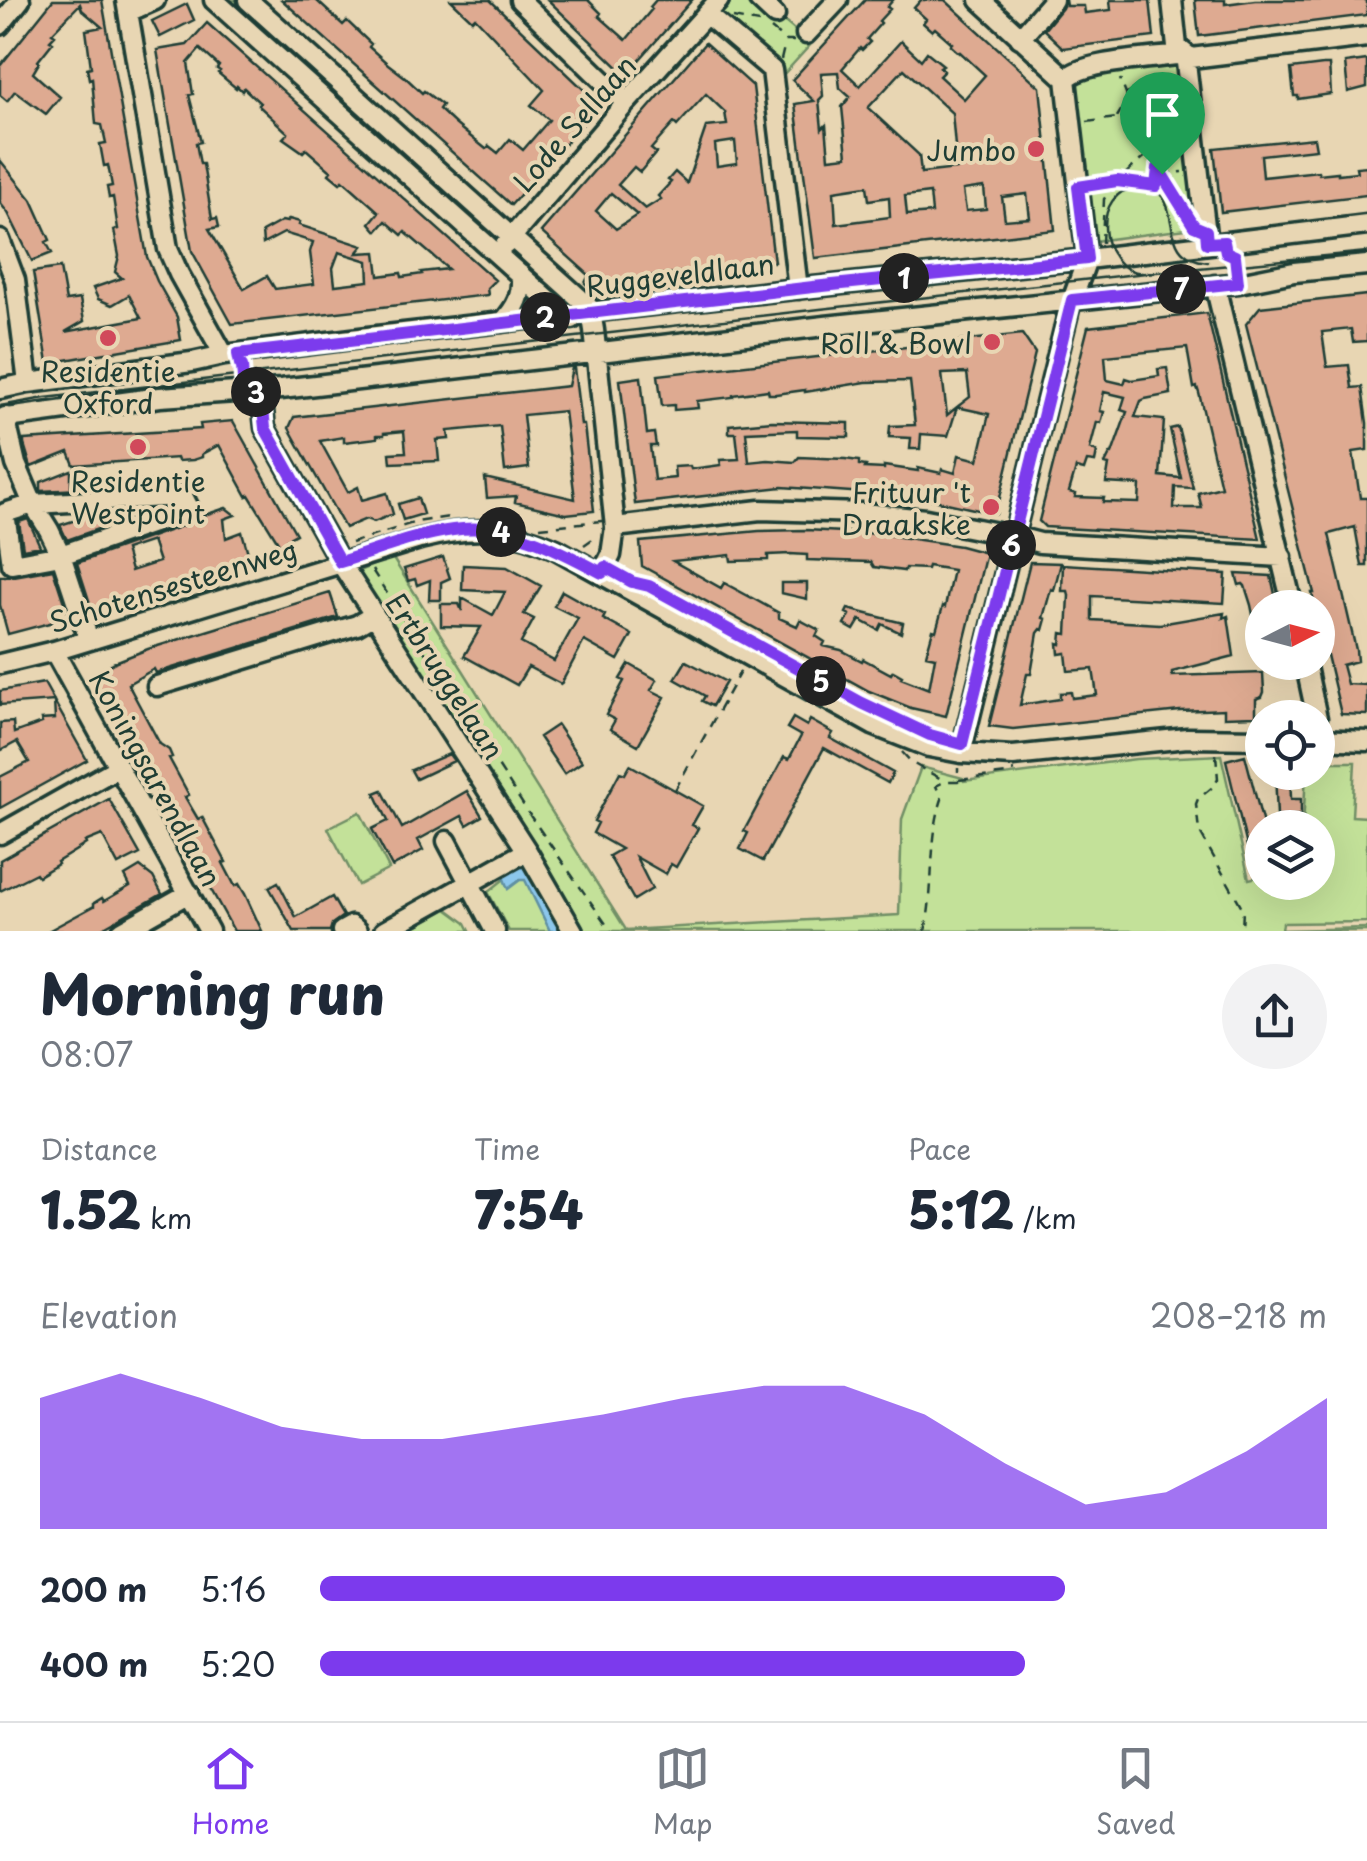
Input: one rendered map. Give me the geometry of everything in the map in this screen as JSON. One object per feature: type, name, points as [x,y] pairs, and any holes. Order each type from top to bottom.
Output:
[{"type":"street","points":[[0,25],[20,0]]},
{"type":"street","points":[[155,0],[127,6],[168,250],[224,355]]},
{"type":"street","points":[[214,0],[566,315],[593,321]]},
{"type":"street","points":[[248,0],[587,305],[593,321],[611,521],[611,555],[602,573]]},
{"type":"street","points":[[520,0],[626,103]]},
{"type":"street","points":[[759,0],[775,15]]},
{"type":"street","points":[[806,34],[838,0]]},
{"type":"street","points":[[960,759],[1072,300],[1087,259],[1066,79],[980,0]]},
{"type":"street","points":[[1020,38],[1053,0]]},
{"type":"street","points":[[1172,0],[1194,126],[1206,236]]},
{"type":"street","points":[[713,12],[772,70],[798,289]]},
{"type":"street","name":"Lode Sellaan","points":[[498,253],[626,103],[713,12]]},
{"type":"street","points":[[1066,79],[1074,70],[1181,50],[1191,58],[1367,37]]},
{"type":"street","points":[[351,123],[366,105]]},
{"type":"street","name":"Ruggeveldlaan","points":[[593,321],[798,289],[1087,259],[1206,236],[1367,225]]},
{"type":"street","points":[[0,240],[15,280],[28,383]]},
{"type":"street","points":[[89,640],[60,555],[16,464],[2,418],[160,397],[261,391],[1367,265]]},
{"type":"street","points":[[503,322],[521,296],[521,275]]},
{"type":"street","points":[[1215,285],[1289,590]]},
{"type":"street","name":"Ruggeveldlaan","points":[[0,389],[224,355],[566,315]]},
{"type":"street","name":"Ertbruggelaan","points":[[261,391],[265,428],[336,556],[528,851],[573,931]]},
{"type":"street","points":[[183,496],[190,510],[60,555],[12,564],[6,513],[33,504],[183,496]]},
{"type":"street","points":[[611,521],[760,510],[846,512],[926,519],[1040,543],[1282,558]]},
{"type":"street","name":"Schotensesteenweg","points":[[0,664],[54,652],[336,556],[454,530],[491,530],[530,538],[578,560],[873,725],[960,759],[1187,738],[1245,739]]},
{"type":"street","points":[[157,686],[358,625],[374,615]]},
{"type":"street","name":"Koningsarendlaan","points":[[54,652],[209,931]]},
{"type":"street","points":[[1335,740],[1367,741]]},
{"type":"street","points":[[0,834],[120,766]]},
{"type":"street","points":[[447,841],[496,931]]},
{"type":"street","points":[[384,931],[528,851]]},
{"type":"street","points":[[122,931],[189,893]]},
{"type":"street","points":[[342,931],[351,926],[357,931]]},
{"type":"path","points":[[713,12],[756,22],[790,42],[803,39],[806,34]]},
{"type":"path","points":[[1108,64],[1127,97],[1149,153],[1194,226],[1206,236]]},
{"type":"path","points":[[1116,118],[1127,97],[1168,76],[1144,140]]},
{"type":"path","points":[[1102,244],[1103,204],[1109,190],[1149,153],[1194,126],[1157,105]]},
{"type":"path","points":[[1072,123],[1116,118],[1141,133]]},
{"type":"path","points":[[1156,186],[1158,168]]},
{"type":"path","points":[[1162,174],[1199,170]]},
{"type":"path","points":[[1105,176],[1106,184]]},
{"type":"path","points":[[1078,187],[1117,181],[1170,188]]},
{"type":"path","points":[[336,556],[416,522],[462,516]]},
{"type":"path","points":[[551,532],[540,527],[611,521]]},
{"type":"path","points":[[578,560],[584,546],[611,521]]},
{"type":"path","points":[[371,568],[531,817],[611,931]]},
{"type":"path","points":[[675,790],[749,655]]},
{"type":"path","points":[[1214,739],[1218,779],[1196,804],[1198,831],[1243,909],[1242,931]]},
{"type":"path","points":[[898,748],[912,763],[946,781]]},
{"type":"path","points":[[958,780],[960,759]]},
{"type":"path","points":[[925,931],[931,905],[929,887],[937,812],[942,798],[936,786],[1021,768]]},
{"type":"green space","points":[[224,0],[238,0],[358,105],[351,114]]},
{"type":"green space","points":[[729,0],[752,0],[811,44],[783,75],[722,14]]},
{"type":"green space","points":[[1181,61],[1202,227],[1094,241],[1076,74]]},
{"type":"green space","points":[[367,115],[496,231],[494,237],[360,122]]},
{"type":"green space","points":[[392,557],[626,930],[899,915],[902,819],[921,767],[964,781],[1136,759],[1221,755],[1245,861],[1245,900],[1335,900],[1335,810],[1304,810],[1305,790],[1335,790],[1335,762],[1355,762],[1352,816],[1367,817],[1367,922],[1283,923],[1282,930],[1367,931],[509,931],[488,892],[533,856],[354,573]]},
{"type":"green space","points":[[360,812],[389,869],[358,885],[328,828]]},
{"type":"green space","points":[[447,909],[466,923],[470,931],[407,931]]},
{"type":"water","points":[[525,865],[565,931],[550,931],[525,880],[508,889],[502,874]]},
{"type":"building","points":[[53,0],[102,0],[147,257],[177,317],[181,340],[48,363],[33,272],[60,268],[66,301],[80,299],[84,321],[65,332],[141,318],[129,295],[112,305],[98,299],[93,288],[122,278],[115,272],[119,256],[114,230],[118,229],[113,197],[109,198],[107,187],[112,186],[108,165],[104,166],[100,144],[106,143],[102,125],[96,124],[92,78],[89,79],[87,68],[91,67],[86,30],[102,27],[80,4],[52,33],[53,42],[33,73],[60,97],[46,114],[15,91],[7,101],[0,95],[0,66]]},
{"type":"building","points":[[282,0],[316,0],[343,25],[347,21],[388,64],[442,105],[439,109],[455,124],[486,149],[489,146],[498,153],[510,139],[523,150],[549,120],[531,105],[544,90],[475,17],[472,20],[451,0],[490,0],[599,104],[511,205]]},
{"type":"building","points":[[548,0],[588,0],[601,13],[599,16],[626,40],[656,0],[692,0],[626,75]]},
{"type":"building","points":[[865,0],[893,0],[867,39],[870,42],[842,69],[860,86],[901,41],[921,60],[927,52],[943,65],[939,76],[964,99],[985,75],[935,28],[932,31],[923,23],[926,19],[914,8],[921,0],[945,0],[1040,87],[1055,230],[815,258],[795,104],[814,101],[792,80]],"holes":[[[904,69],[952,113],[957,169],[921,173],[919,155],[868,108]],[[838,72],[840,88],[850,97],[842,107],[847,156],[829,158],[819,100],[823,96],[821,73]],[[867,186],[869,200],[889,197],[890,217],[836,224],[834,191]],[[984,187],[986,209],[966,211],[963,190]],[[930,193],[932,213],[907,215],[905,196]],[[1027,194],[1030,218],[1005,220],[1002,197]]]},
{"type":"building","points":[[1065,0],[1066,6],[1084,6],[1085,13],[1111,10],[1110,0],[1150,0],[1154,37],[1063,48],[1044,30]]},
{"type":"building","points":[[1195,0],[1225,0],[1225,4],[1255,0],[1367,0],[1367,15],[1199,36]]},
{"type":"building","points":[[187,4],[194,20],[160,37],[152,21]]},
{"type":"building","points":[[207,23],[495,280],[487,288],[488,295],[232,324],[192,251],[157,50],[187,45]],"holes":[[[200,49],[219,66],[218,73],[236,88],[244,88],[288,133],[283,138],[303,152],[306,149],[331,171],[329,174],[340,183],[343,180],[379,212],[370,223],[377,231],[386,221],[448,269],[402,277],[401,273],[379,276],[376,252],[357,253],[363,246],[289,219],[262,232],[263,244],[284,233],[313,242],[310,252],[314,284],[275,289],[267,276],[244,289],[209,229],[219,227],[217,218],[212,219],[196,143],[201,142],[189,95],[193,94],[188,63]],[[339,252],[368,261],[369,281],[335,285],[333,268]]]},
{"type":"building","points":[[705,43],[753,86],[774,262],[606,281],[607,296],[600,297],[585,283],[589,275],[541,232]],"holes":[[[706,94],[725,112],[727,125],[706,127],[687,183],[675,172],[658,196],[661,199],[645,209],[618,185],[634,167],[640,172],[656,153],[651,149]],[[735,141],[737,163],[717,166],[715,144]],[[611,193],[637,215],[616,229],[596,211]]]},
{"type":"building","points":[[1367,60],[1367,87],[1348,92],[1345,63]]},
{"type":"building","points":[[1329,65],[1331,94],[1298,99],[1294,96],[1291,69]]},
{"type":"building","points":[[1314,138],[1316,149],[1261,155],[1263,177],[1318,171],[1357,172],[1356,167],[1367,166],[1367,195],[1221,212],[1214,148]]},
{"type":"building","points":[[0,160],[32,200],[52,253],[32,261],[0,203]]},
{"type":"building","points":[[1367,295],[1367,341],[1353,342],[1351,329],[1322,332],[1327,367],[1349,365],[1352,388],[1362,387],[1367,423],[1367,450],[1353,452],[1360,498],[1367,498],[1367,566],[1362,566],[1355,527],[1329,534],[1356,650],[1357,661],[1342,665],[1347,684],[1367,685],[1367,715],[1341,714],[1333,680],[1335,590],[1313,590],[1246,324],[1260,307]]},
{"type":"building","points":[[1207,313],[1260,539],[1045,527],[1039,521],[1088,327]],"holes":[[[1187,348],[1221,487],[1198,493],[1202,508],[1174,508],[1175,487],[1193,488],[1178,427],[1170,429],[1181,478],[1160,476],[1164,420],[1135,417],[1141,401],[1171,394],[1167,368],[1158,369],[1159,376],[1126,378],[1124,384],[1107,380],[1105,356]],[[1104,392],[1125,397],[1121,410],[1127,412],[1105,464],[1109,465],[1106,483],[1140,485],[1139,503],[1103,502],[1104,498],[1075,497],[1069,492],[1076,468],[1084,470],[1087,461],[1095,462],[1097,452],[1090,449],[1097,422],[1101,423],[1104,412],[1100,411]]]},
{"type":"building","points":[[1022,334],[1035,353],[996,514],[920,497],[782,487],[635,504],[620,380],[641,377],[647,434],[654,433],[656,446],[650,446],[654,480],[675,478],[674,467],[691,469],[739,459],[736,433],[729,433],[729,425],[772,421],[849,423],[849,437],[797,436],[797,430],[746,432],[749,462],[795,462],[799,457],[845,459],[859,461],[865,468],[918,468],[941,473],[942,469],[955,473],[959,455],[978,460],[989,414],[957,407],[948,436],[921,434],[920,449],[910,449],[911,438],[889,437],[890,426],[915,425],[910,381],[866,382],[776,394],[769,394],[768,390],[697,401],[698,408],[674,410],[674,405],[662,406],[658,375]],"holes":[[[967,373],[970,397],[947,415],[942,374]]]},
{"type":"building","points":[[572,368],[584,425],[594,511],[566,514],[515,502],[516,496],[487,498],[485,478],[575,499],[564,411],[523,415],[529,468],[505,471],[500,426],[448,431],[449,439],[437,440],[439,461],[391,463],[390,453],[406,452],[404,431],[344,442],[344,437],[320,441],[348,492],[358,487],[362,500],[387,493],[393,514],[345,528],[289,428],[294,417],[568,386]]},
{"type":"building","points":[[233,421],[296,534],[281,547],[219,445],[193,460],[74,465],[69,452],[31,467],[24,444],[24,440],[201,429],[200,424]]},
{"type":"building","points":[[71,470],[71,486],[202,478],[202,488],[182,484],[41,491],[41,482]]},
{"type":"building","points":[[418,498],[423,514],[403,520],[398,504]]},
{"type":"building","points":[[226,508],[235,515],[224,519],[226,538],[242,532],[250,560],[92,610],[77,563],[194,522]],"holes":[[[152,541],[159,562],[131,571],[125,550]]]},
{"type":"building","points":[[151,510],[67,540],[60,525],[98,513]]},
{"type":"building","points":[[28,519],[40,546],[23,549],[19,522]]},
{"type":"building","points":[[759,531],[880,534],[986,553],[946,716],[911,708],[869,691],[642,566],[640,542]],"holes":[[[790,554],[807,555],[807,560],[871,562],[874,567],[904,571],[928,566],[953,570],[945,607],[926,655],[935,657],[929,689],[893,671],[891,674],[863,659],[823,646],[825,642],[816,636],[819,630],[800,620],[797,626],[779,618],[779,613],[752,598],[724,583],[721,588],[673,561],[730,555],[731,561],[768,560],[768,555]]]},
{"type":"building","points":[[443,557],[450,578],[441,582],[441,600],[429,600],[430,580],[417,585],[415,579],[408,581],[404,569]]},
{"type":"building","points":[[1030,562],[1061,563],[1020,705],[1060,699],[1060,693],[1071,692],[1072,698],[1097,695],[1093,669],[1068,671],[1066,653],[1059,654],[1062,633],[1067,634],[1069,595],[1062,591],[1063,564],[1226,574],[1224,603],[1092,596],[1092,620],[1160,624],[1224,613],[1223,618],[1228,616],[1234,656],[1172,672],[1172,676],[1245,674],[1245,680],[1263,680],[1262,697],[1245,700],[1245,716],[1224,717],[1224,709],[1013,729],[989,726]]},
{"type":"building","points":[[463,565],[507,567],[541,586],[524,614],[534,619],[521,643],[554,661],[578,618],[554,606],[562,591],[632,635],[618,660],[584,641],[561,684],[528,667],[517,685],[464,656],[481,627],[441,626],[441,604],[459,604],[462,611],[462,598],[493,615],[505,592],[462,590]]},
{"type":"building","points":[[53,569],[69,618],[8,634],[0,605],[0,576]]},
{"type":"building","points":[[1236,574],[1271,576],[1274,590],[1246,590],[1243,584],[1239,585]]},
{"type":"building","points":[[781,583],[807,583],[807,599],[781,593]]},
{"type":"building","points":[[330,593],[338,617],[156,673],[154,669],[128,684],[160,744],[169,750],[169,758],[189,795],[185,797],[198,819],[202,817],[262,931],[234,931],[92,675],[148,649]]},
{"type":"building","points":[[848,609],[903,623],[901,633],[882,624],[879,630],[860,620],[854,630],[845,625],[850,615],[846,613]]},
{"type":"building","points":[[686,661],[726,682],[712,706],[702,701],[705,696],[675,679]]},
{"type":"building","points":[[629,664],[657,680],[651,690],[665,697],[638,745],[610,729],[615,720],[606,715]]},
{"type":"building","points":[[44,683],[87,760],[0,808],[0,777],[29,762],[17,742],[0,751],[0,723],[13,722],[14,733],[42,723],[41,720],[55,719],[54,701],[0,705],[0,691]]},
{"type":"building","points":[[793,718],[807,726],[810,720],[833,733],[830,738],[893,773],[888,783],[824,748],[763,861],[740,849],[748,833],[744,831],[784,757],[789,759],[801,736],[787,728]]},
{"type":"building","points":[[557,725],[582,762],[564,774],[539,737]]},
{"type":"building","points":[[449,754],[454,761],[416,779],[411,770]]},
{"type":"building","points":[[1245,755],[1245,790],[1254,790],[1259,810],[1245,810],[1245,838],[1226,760]]},
{"type":"building","points":[[630,765],[703,806],[692,825],[698,828],[676,867],[671,864],[666,874],[636,857],[652,889],[634,900],[609,856],[621,849],[593,833],[598,823],[594,821],[620,772],[625,774]]},
{"type":"building","points":[[382,790],[402,828],[467,791],[482,816],[467,825],[462,816],[418,840],[423,850],[392,867],[372,829],[388,821],[375,793]]},
{"type":"building","points":[[1276,790],[1291,790],[1291,799],[1301,799],[1301,810],[1277,810]]},
{"type":"building","points":[[109,799],[140,854],[118,865],[102,835],[85,842],[38,876],[36,873],[0,891],[0,860]]},
{"type":"building","points":[[140,867],[153,877],[162,894],[97,931],[48,931],[130,886],[125,876]]},
{"type":"building","points":[[278,882],[296,917],[332,897],[343,916],[332,924],[330,931],[294,931],[269,887]]},
{"type":"tram line","points":[[1142,273],[1115,258],[1105,229],[1112,201],[1123,192],[1138,188],[1164,198],[1179,248],[1190,257],[1208,262]]},
{"type":"tram line","points":[[0,406],[820,309],[1367,252]]},
{"type":"place","name":"Jumbo","points":[[1036,149]]},
{"type":"place","name":"Residentie Oxford","points":[[108,338]]},
{"type":"place","name":"Roll & Bowl","points":[[992,342]]},
{"type":"place","name":"Residentie Westpoint","points":[[138,447]]},
{"type":"place","name":"Frituur 't Draakske","points":[[991,507]]},
{"type":"route","points":[[1158,168],[1162,174],[1194,226],[1206,231],[1207,243],[1224,242],[1226,252],[1235,256],[1238,283],[1072,300],[962,744],[944,741],[862,703],[649,586],[632,582],[605,567],[602,573],[530,538],[491,530],[454,530],[340,562],[265,428],[261,391],[244,393],[238,354],[1087,259],[1078,187],[1117,181],[1156,186],[1158,168]]}]
